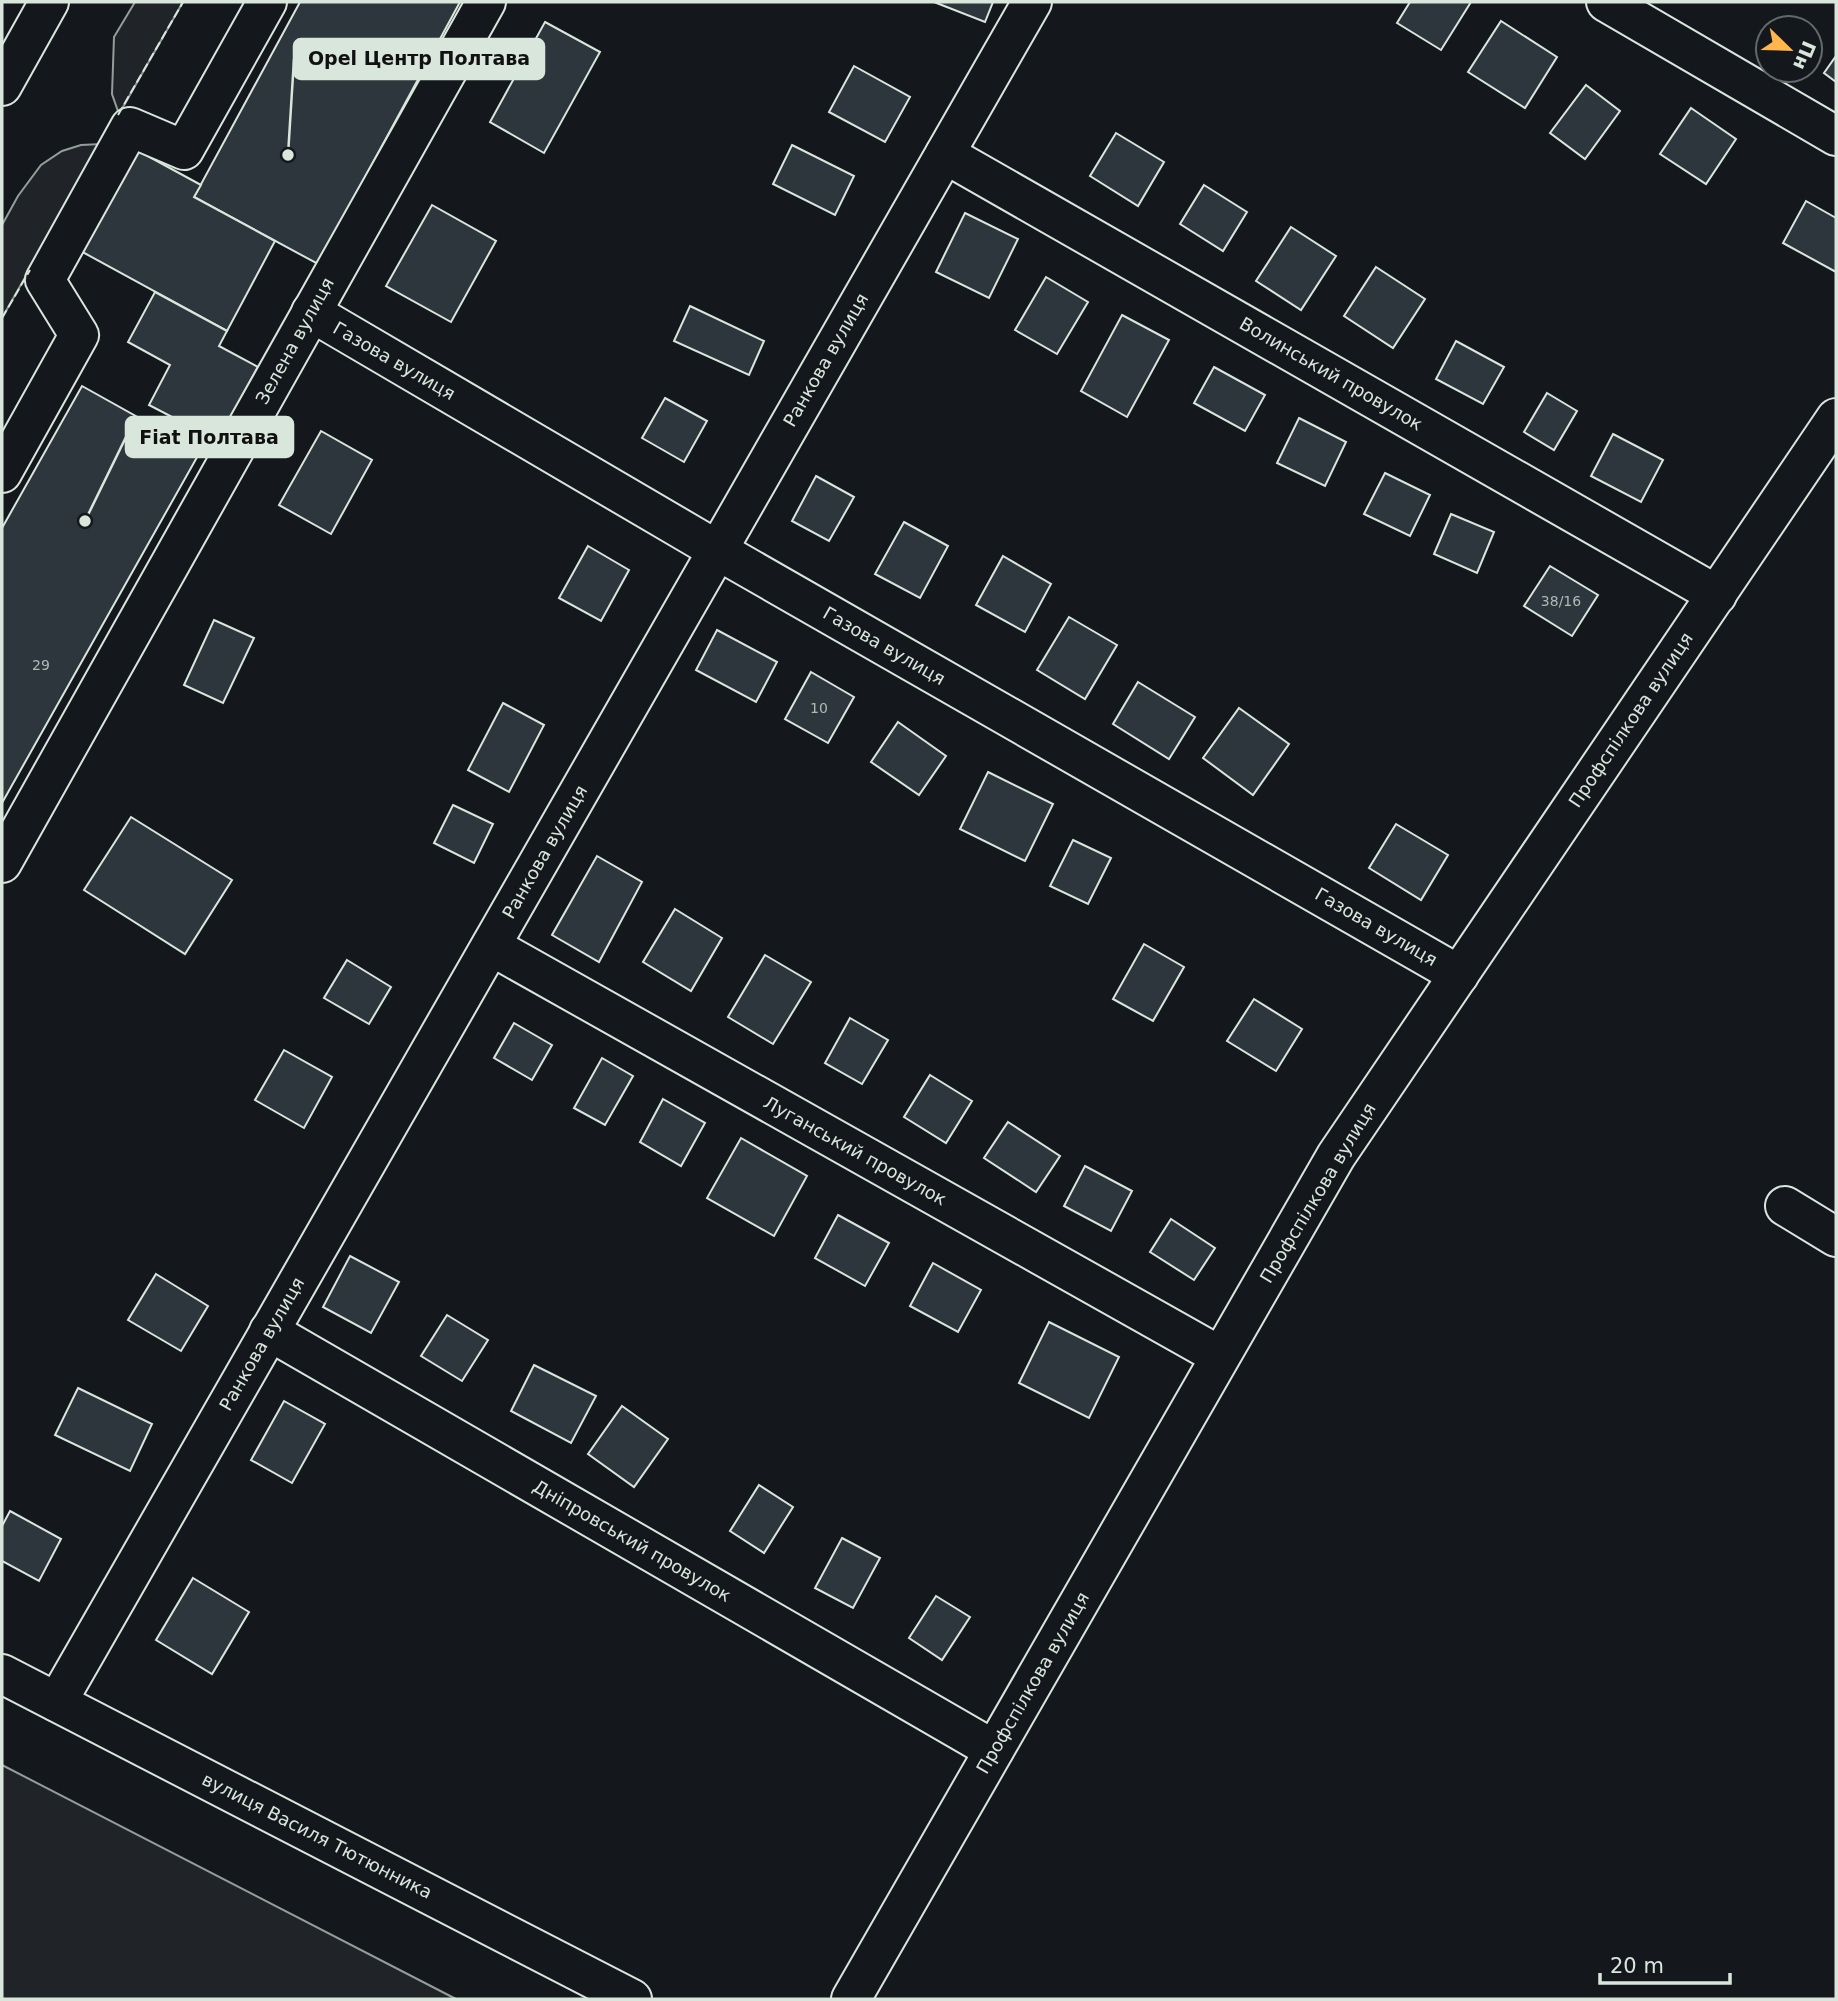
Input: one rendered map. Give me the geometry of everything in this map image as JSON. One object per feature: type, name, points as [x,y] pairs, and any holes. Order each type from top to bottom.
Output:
[{"type":"main road","points":[[2,86],[50,2]]},
{"type":"main road","points":[[2,473],[79,335],[45,280],[130,127],[184,150],[267,2]]},
{"type":"main road","name":"Зелена вулиця","points":[[2,863],[486,2]]},
{"type":"main road","name":"Ранкова вулиця","points":[[57,1702],[1032,2]]},
{"type":"main road","points":[[1606,2],[1836,136]]},
{"type":"main road","name":"Волинський провулок","points":[[945,154],[1717,595]]},
{"type":"main road","name":"Газова вулиця","points":[[311,312],[717,550],[1459,975]]},
{"type":"main road","name":"Профспілкова вулиця","points":[[850,1999],[1336,1156],[1836,418]]},
{"type":"main road","name":"Луганський провулок","points":[[491,946],[1220,1356]]},
{"type":"main road","points":[[1785,1206],[1836,1237]]},
{"type":"main road","name":"Дніпровський провулок","points":[[270,1331],[994,1750]]},
{"type":"main road","name":"вулиця Василя Тютюнника","points":[[2,1674],[632,1999]]},
{"type":"shaded area","points":[[135,2],[183,2],[119,114],[112,94],[114,37]]},
{"type":"shaded area","points":[[101,144],[2,318],[2,225],[18,196],[41,165],[62,151],[81,145]]},
{"type":"shaded area","points":[[2,1765],[456,1999],[2,1999]]},
{"type":"building","points":[[300,2],[460,2],[318,264],[194,197]]},
{"type":"building","points":[[934,2],[993,2],[985,22]]},
{"type":"building","points":[[1410,2],[1471,2],[1441,50],[1397,23]]},
{"type":"building","points":[[1501,21],[1557,57],[1525,108],[1468,72]]},
{"type":"building","points":[[545,22],[600,52],[544,153],[490,122]]},
{"type":"building","points":[[1836,56],[1836,82],[1824,73]]},
{"type":"building","points":[[854,66],[910,97],[885,142],[829,112]]},
{"type":"building","points":[[1586,85],[1620,111],[1585,159],[1550,133]]},
{"type":"building","points":[[1691,108],[1736,139],[1706,184],[1660,154]]},
{"type":"building","points":[[1116,133],[1164,162],[1138,206],[1090,176]]},
{"type":"building","points":[[792,145],[854,176],[835,215],[773,184]]},
{"type":"building","points":[[133,148],[201,185],[194,197],[275,241],[227,331],[77,249]]},
{"type":"building","points":[[1204,185],[1247,212],[1223,251],[1180,224]]},
{"type":"building","points":[[1806,201],[1836,218],[1836,272],[1783,243]]},
{"type":"building","points":[[432,205],[496,241],[451,322],[386,286]]},
{"type":"building","points":[[965,213],[1018,239],[989,298],[936,272]]},
{"type":"building","points":[[1291,227],[1336,256],[1301,310],[1256,281]]},
{"type":"building","points":[[1376,267],[1425,299],[1393,348],[1344,316]]},
{"type":"building","points":[[1046,277],[1088,302],[1057,354],[1015,330]]},
{"type":"building","points":[[155,292],[227,331],[219,346],[258,367],[218,441],[149,405],[170,365],[128,342]]},
{"type":"building","points":[[690,306],[764,341],[749,375],[674,341]]},
{"type":"building","points":[[1122,315],[1169,340],[1127,417],[1081,391]]},
{"type":"building","points":[[1456,341],[1504,367],[1483,404],[1436,379]]},
{"type":"building","points":[[1214,367],[1265,395],[1245,431],[1194,403]]},
{"type":"building","points":[[82,386],[200,452],[2,803],[2,528]]},
{"type":"building","points":[[1547,393],[1577,411],[1554,450],[1524,432]]},
{"type":"building","points":[[665,398],[707,421],[684,462],[642,438]]},
{"type":"building","points":[[1299,418],[1346,442],[1325,486],[1277,463]]},
{"type":"building","points":[[321,431],[372,460],[331,534],[279,505]]},
{"type":"building","points":[[1613,434],[1663,460],[1641,502],[1591,476]]},
{"type":"building","points":[[1385,473],[1430,495],[1410,536],[1364,514]]},
{"type":"building","points":[[816,476],[854,497],[829,541],[792,521]]},
{"type":"building","points":[[1451,514],[1494,532],[1477,573],[1434,554]]},
{"type":"building","points":[[904,522],[948,546],[920,598],[875,574]]},
{"type":"building","points":[[588,546],[629,570],[601,621],[559,598]]},
{"type":"building","points":[[1003,556],[1051,584],[1025,632],[976,605]]},
{"type":"building","points":[[1550,566],[1598,595],[1572,636],[1524,606]]},
{"type":"building","points":[[1069,617],[1117,645],[1085,699],[1037,670]]},
{"type":"building","points":[[214,620],[254,638],[223,703],[184,685]]},
{"type":"building","points":[[717,630],[777,662],[756,702],[696,670]]},
{"type":"building","points":[[811,672],[854,697],[828,743],[785,719]]},
{"type":"building","points":[[1138,682],[1195,717],[1169,759],[1113,724]]},
{"type":"building","points":[[503,703],[544,725],[509,792],[468,770]]},
{"type":"building","points":[[1239,708],[1289,744],[1253,795],[1203,758]]},
{"type":"building","points":[[898,722],[946,756],[919,795],[871,762]]},
{"type":"building","points":[[988,772],[1053,804],[1025,861],[960,829]]},
{"type":"building","points":[[453,805],[493,824],[474,863],[434,843]]},
{"type":"building","points":[[131,817],[232,880],[185,954],[84,890]]},
{"type":"building","points":[[1396,824],[1448,855],[1421,900],[1369,868]]},
{"type":"building","points":[[1073,840],[1111,858],[1088,904],[1050,886]]},
{"type":"building","points":[[597,856],[642,882],[599,962],[552,935]]},
{"type":"building","points":[[675,909],[722,938],[691,991],[643,962]]},
{"type":"building","points":[[1144,944],[1184,967],[1153,1021],[1113,999]]},
{"type":"building","points":[[765,955],[811,982],[773,1044],[728,1017]]},
{"type":"building","points":[[347,960],[391,987],[369,1024],[324,998]]},
{"type":"building","points":[[1254,999],[1302,1029],[1276,1071],[1227,1041]]},
{"type":"building","points":[[850,1018],[888,1040],[862,1084],[825,1063]]},
{"type":"building","points":[[514,1023],[552,1045],[532,1080],[494,1058]]},
{"type":"building","points":[[284,1050],[332,1077],[304,1128],[255,1100]]},
{"type":"building","points":[[602,1058],[633,1076],[605,1125],[574,1108]]},
{"type":"building","points":[[930,1075],[972,1101],[946,1143],[904,1117]]},
{"type":"building","points":[[663,1099],[705,1123],[681,1166],[640,1142]]},
{"type":"building","points":[[1008,1122],[1060,1156],[1036,1192],[984,1158]]},
{"type":"building","points":[[741,1138],[807,1176],[774,1236],[707,1198]]},
{"type":"building","points":[[1085,1166],[1132,1191],[1111,1231],[1064,1206]]},
{"type":"building","points":[[838,1215],[889,1243],[865,1286],[815,1258]]},
{"type":"building","points":[[1171,1219],[1215,1248],[1194,1280],[1150,1252]]},
{"type":"building","points":[[350,1256],[399,1282],[371,1333],[323,1307]]},
{"type":"building","points":[[933,1263],[981,1290],[958,1332],[910,1306]]},
{"type":"building","points":[[156,1274],[208,1306],[181,1351],[128,1320]]},
{"type":"building","points":[[447,1315],[488,1340],[462,1381],[421,1356]]},
{"type":"building","points":[[1049,1322],[1119,1357],[1089,1418],[1019,1383]]},
{"type":"building","points":[[534,1365],[596,1396],[571,1443],[511,1411]]},
{"type":"building","points":[[78,1388],[152,1424],[130,1471],[55,1435]]},
{"type":"building","points":[[284,1401],[325,1424],[292,1483],[251,1460]]},
{"type":"building","points":[[622,1406],[668,1439],[634,1487],[588,1454]]},
{"type":"building","points":[[759,1485],[793,1507],[764,1553],[730,1531]]},
{"type":"building","points":[[10,1511],[61,1539],[39,1581],[2,1561],[2,1526]]},
{"type":"building","points":[[842,1538],[880,1558],[853,1608],[815,1588]]},
{"type":"building","points":[[193,1578],[249,1612],[212,1674],[156,1640]]},
{"type":"building","points":[[936,1596],[970,1617],[942,1660],[909,1638]]},
{"type":"fence","points":[[118,115],[183,2]]},
{"type":"fence","points":[[2,318],[30,270]]},
{"type":"place","name":"Opel Центр Полтава","points":[[288,155]]},
{"type":"place","name":"Fiat Полтава","points":[[85,521]]}]
